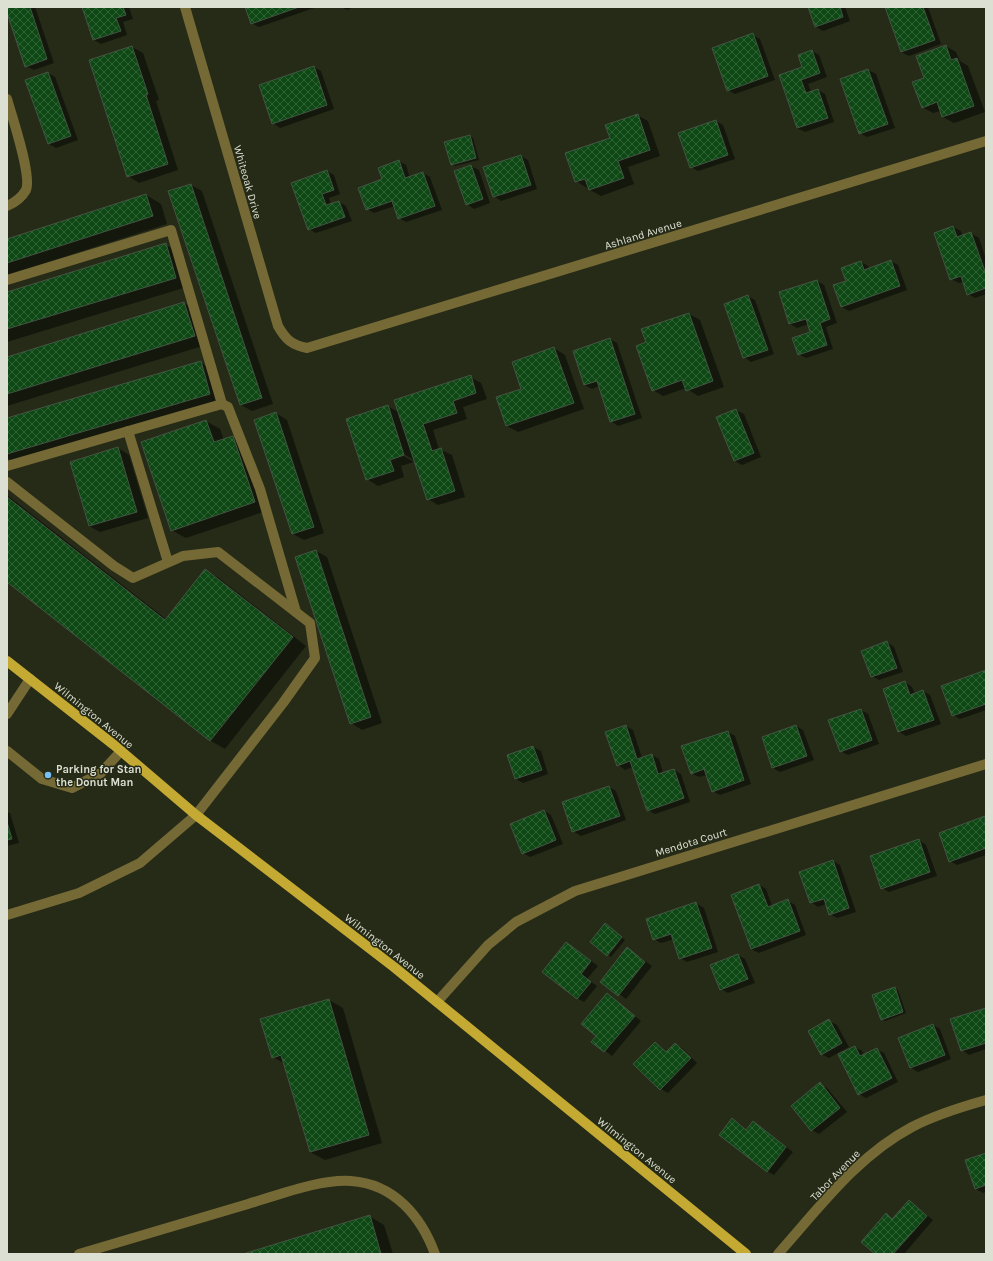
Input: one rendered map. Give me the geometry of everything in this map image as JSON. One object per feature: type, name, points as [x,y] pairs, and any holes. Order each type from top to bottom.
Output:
[{"type":"main road","name":"Wilmington Avenue","points":[[7,661],[121,751],[196,815],[394,967],[746,1254]]},
{"type":"street","name":"Whiteoak Drive","points":[[185,7],[278,326],[285,338],[295,346],[307,348]]},
{"type":"street","points":[[7,99],[26,172],[26,190],[14,203],[7,206]]},
{"type":"street","name":"Ashland Avenue","points":[[307,348],[986,141]]},
{"type":"street","points":[[7,280],[171,230],[222,404]]},
{"type":"street","points":[[7,466],[222,404],[228,407],[260,489],[296,612]]},
{"type":"street","points":[[128,432],[168,562]]},
{"type":"street","points":[[7,482],[114,566],[134,578],[183,556],[218,552],[310,622],[315,658],[283,703],[196,815],[140,863],[79,893],[7,915]]},
{"type":"street","points":[[7,714],[30,679]]},
{"type":"street","points":[[7,751],[42,780],[72,788],[101,773],[121,751]]},
{"type":"street","name":"Mendota Court","points":[[437,1002],[488,945],[516,922],[549,903],[575,891],[986,764]]},
{"type":"street","name":"Tabor Avenue","points":[[778,1254],[853,1170],[881,1146],[912,1127],[946,1112],[986,1100]]},
{"type":"street","points":[[79,1254],[326,1182],[352,1181],[378,1187],[402,1202],[418,1218],[428,1235],[435,1254]]},
{"type":"building","points":[[7,7],[30,7],[47,59],[25,67],[7,13]]},
{"type":"building","points":[[82,7],[123,7],[126,15],[116,18],[121,31],[93,40]]},
{"type":"building","points":[[245,7],[299,7],[251,24]]},
{"type":"building","points":[[808,7],[840,7],[843,17],[815,27]]},
{"type":"building","points":[[885,7],[923,7],[935,40],[901,52]]},
{"type":"building","points":[[753,33],[768,76],[727,91],[712,48]]},
{"type":"building","points":[[946,45],[951,60],[957,58],[974,106],[942,117],[937,102],[922,108],[912,82],[924,78],[916,56]]},
{"type":"building","points":[[132,46],[148,94],[146,95],[168,164],[127,177],[89,60]]},
{"type":"building","points":[[812,50],[820,73],[801,80],[806,93],[818,89],[828,118],[797,128],[779,75],[802,67],[798,55]]},
{"type":"building","points":[[314,66],[327,105],[272,124],[259,85]]},
{"type":"building","points":[[868,69],[888,124],[859,134],[840,79]]},
{"type":"building","points":[[48,72],[71,136],[48,144],[25,80]]},
{"type":"building","points":[[638,114],[650,150],[618,161],[624,178],[589,190],[585,179],[575,182],[565,153],[610,138],[605,125]]},
{"type":"building","points":[[716,120],[728,155],[690,168],[678,133]]},
{"type":"building","points":[[470,135],[476,158],[451,165],[444,142]]},
{"type":"building","points":[[521,155],[531,185],[493,197],[483,167]]},
{"type":"building","points":[[399,160],[405,178],[423,172],[435,206],[398,219],[392,201],[366,210],[358,188],[382,179],[378,168]]},
{"type":"building","points":[[471,165],[483,199],[466,205],[454,171]]},
{"type":"building","points":[[327,170],[334,190],[322,194],[326,205],[339,201],[345,217],[308,230],[291,183]]},
{"type":"building","points":[[191,184],[262,398],[240,405],[168,191]]},
{"type":"building","points":[[146,194],[153,216],[7,263],[7,239]]},
{"type":"building","points":[[953,226],[957,237],[971,232],[986,274],[986,288],[967,295],[961,276],[950,280],[934,233]]},
{"type":"building","points":[[166,243],[176,278],[7,329],[7,292]]},
{"type":"building","points":[[891,260],[900,286],[841,307],[833,285],[846,281],[841,268],[861,261],[864,270]]},
{"type":"building","points":[[817,280],[830,319],[820,323],[827,345],[798,355],[792,338],[810,332],[806,319],[789,324],[779,292]]},
{"type":"building","points":[[748,295],[768,350],[743,358],[724,304]]},
{"type":"building","points":[[184,302],[195,336],[7,394],[7,357]]},
{"type":"building","points":[[689,313],[713,381],[686,391],[682,380],[652,391],[636,346],[646,342],[641,329]]},
{"type":"building","points":[[610,338],[635,414],[610,422],[597,381],[584,385],[573,351]]},
{"type":"building","points":[[554,347],[574,403],[506,426],[496,397],[521,389],[512,362]]},
{"type":"building","points":[[201,361],[210,394],[7,454],[7,418]]},
{"type":"building","points":[[471,375],[476,393],[453,401],[457,413],[423,424],[432,451],[441,448],[455,491],[427,500],[394,400]]},
{"type":"building","points":[[388,405],[404,455],[390,460],[394,471],[366,480],[346,419]]},
{"type":"building","points":[[736,409],[754,453],[734,461],[716,417]]},
{"type":"building","points":[[276,412],[314,527],[292,534],[254,420]]},
{"type":"building","points":[[206,420],[214,442],[233,436],[255,502],[171,531],[141,442]]},
{"type":"building","points":[[118,447],[137,512],[89,526],[70,462]]},
{"type":"building","points":[[7,497],[165,620],[205,569],[293,637],[210,741],[7,582]]},
{"type":"building","points":[[316,550],[371,717],[350,724],[295,557]]},
{"type":"building","points":[[887,641],[897,668],[871,677],[861,651]]},
{"type":"building","points":[[986,670],[986,704],[952,716],[941,686]]},
{"type":"building","points":[[905,681],[910,695],[923,690],[934,720],[898,732],[883,689]]},
{"type":"building","points":[[861,709],[872,740],[840,752],[828,720]]},
{"type":"building","points":[[626,725],[637,759],[652,754],[658,774],[674,769],[684,798],[647,811],[630,761],[617,766],[605,732]]},
{"type":"building","points":[[796,725],[807,756],[772,768],[762,737]]},
{"type":"building","points":[[728,731],[744,780],[712,792],[704,769],[691,774],[681,746]]},
{"type":"building","points":[[533,746],[542,770],[515,779],[507,755]]},
{"type":"building","points":[[609,786],[620,816],[572,832],[562,802]]},
{"type":"building","points":[[544,810],[556,840],[522,854],[510,824]]},
{"type":"building","points":[[985,816],[986,848],[949,862],[939,833]]},
{"type":"building","points":[[7,822],[12,839],[7,840]]},
{"type":"building","points":[[919,839],[930,872],[881,889],[870,856]]},
{"type":"building","points":[[833,860],[849,908],[829,915],[824,899],[810,903],[799,872]]},
{"type":"building","points":[[759,884],[768,907],[788,899],[800,931],[751,949],[731,895]]},
{"type":"building","points":[[696,902],[712,948],[679,959],[671,934],[653,940],[646,919]]},
{"type":"building","points":[[605,923],[622,937],[607,956],[590,942]]},
{"type":"building","points":[[566,942],[591,961],[581,974],[591,982],[577,999],[542,972]]},
{"type":"building","points":[[627,947],[645,962],[618,996],[600,982]]},
{"type":"building","points":[[738,954],[748,979],[720,990],[710,965]]},
{"type":"building","points":[[895,987],[903,1012],[881,1020],[872,995]]},
{"type":"building","points":[[607,993],[635,1016],[604,1052],[591,1042],[596,1036],[581,1024]]},
{"type":"building","points":[[329,999],[369,1135],[310,1152],[281,1055],[272,1058],[260,1019]]},
{"type":"building","points":[[986,1008],[986,1043],[961,1051],[950,1019]]},
{"type":"building","points":[[829,1019],[842,1043],[821,1055],[808,1031]]},
{"type":"building","points":[[933,1024],[945,1055],[910,1068],[898,1038]]},
{"type":"building","points":[[655,1042],[666,1052],[675,1043],[691,1058],[660,1090],[633,1064]]},
{"type":"building","points":[[855,1046],[860,1056],[877,1048],[892,1078],[858,1095],[838,1054]]},
{"type":"building","points":[[820,1082],[840,1108],[811,1131],[791,1106]]},
{"type":"building","points":[[732,1118],[746,1130],[753,1121],[786,1147],[767,1172],[719,1135]]},
{"type":"building","points":[[986,1153],[986,1185],[975,1189],[965,1160]]},
{"type":"building","points":[[909,1200],[927,1216],[893,1254],[875,1254],[861,1242],[886,1213],[892,1219]]},
{"type":"building","points":[[370,1215],[381,1254],[243,1254]]},
{"type":"place","name":"Parking for Stan the Donut Man","points":[[48,775]]}]
